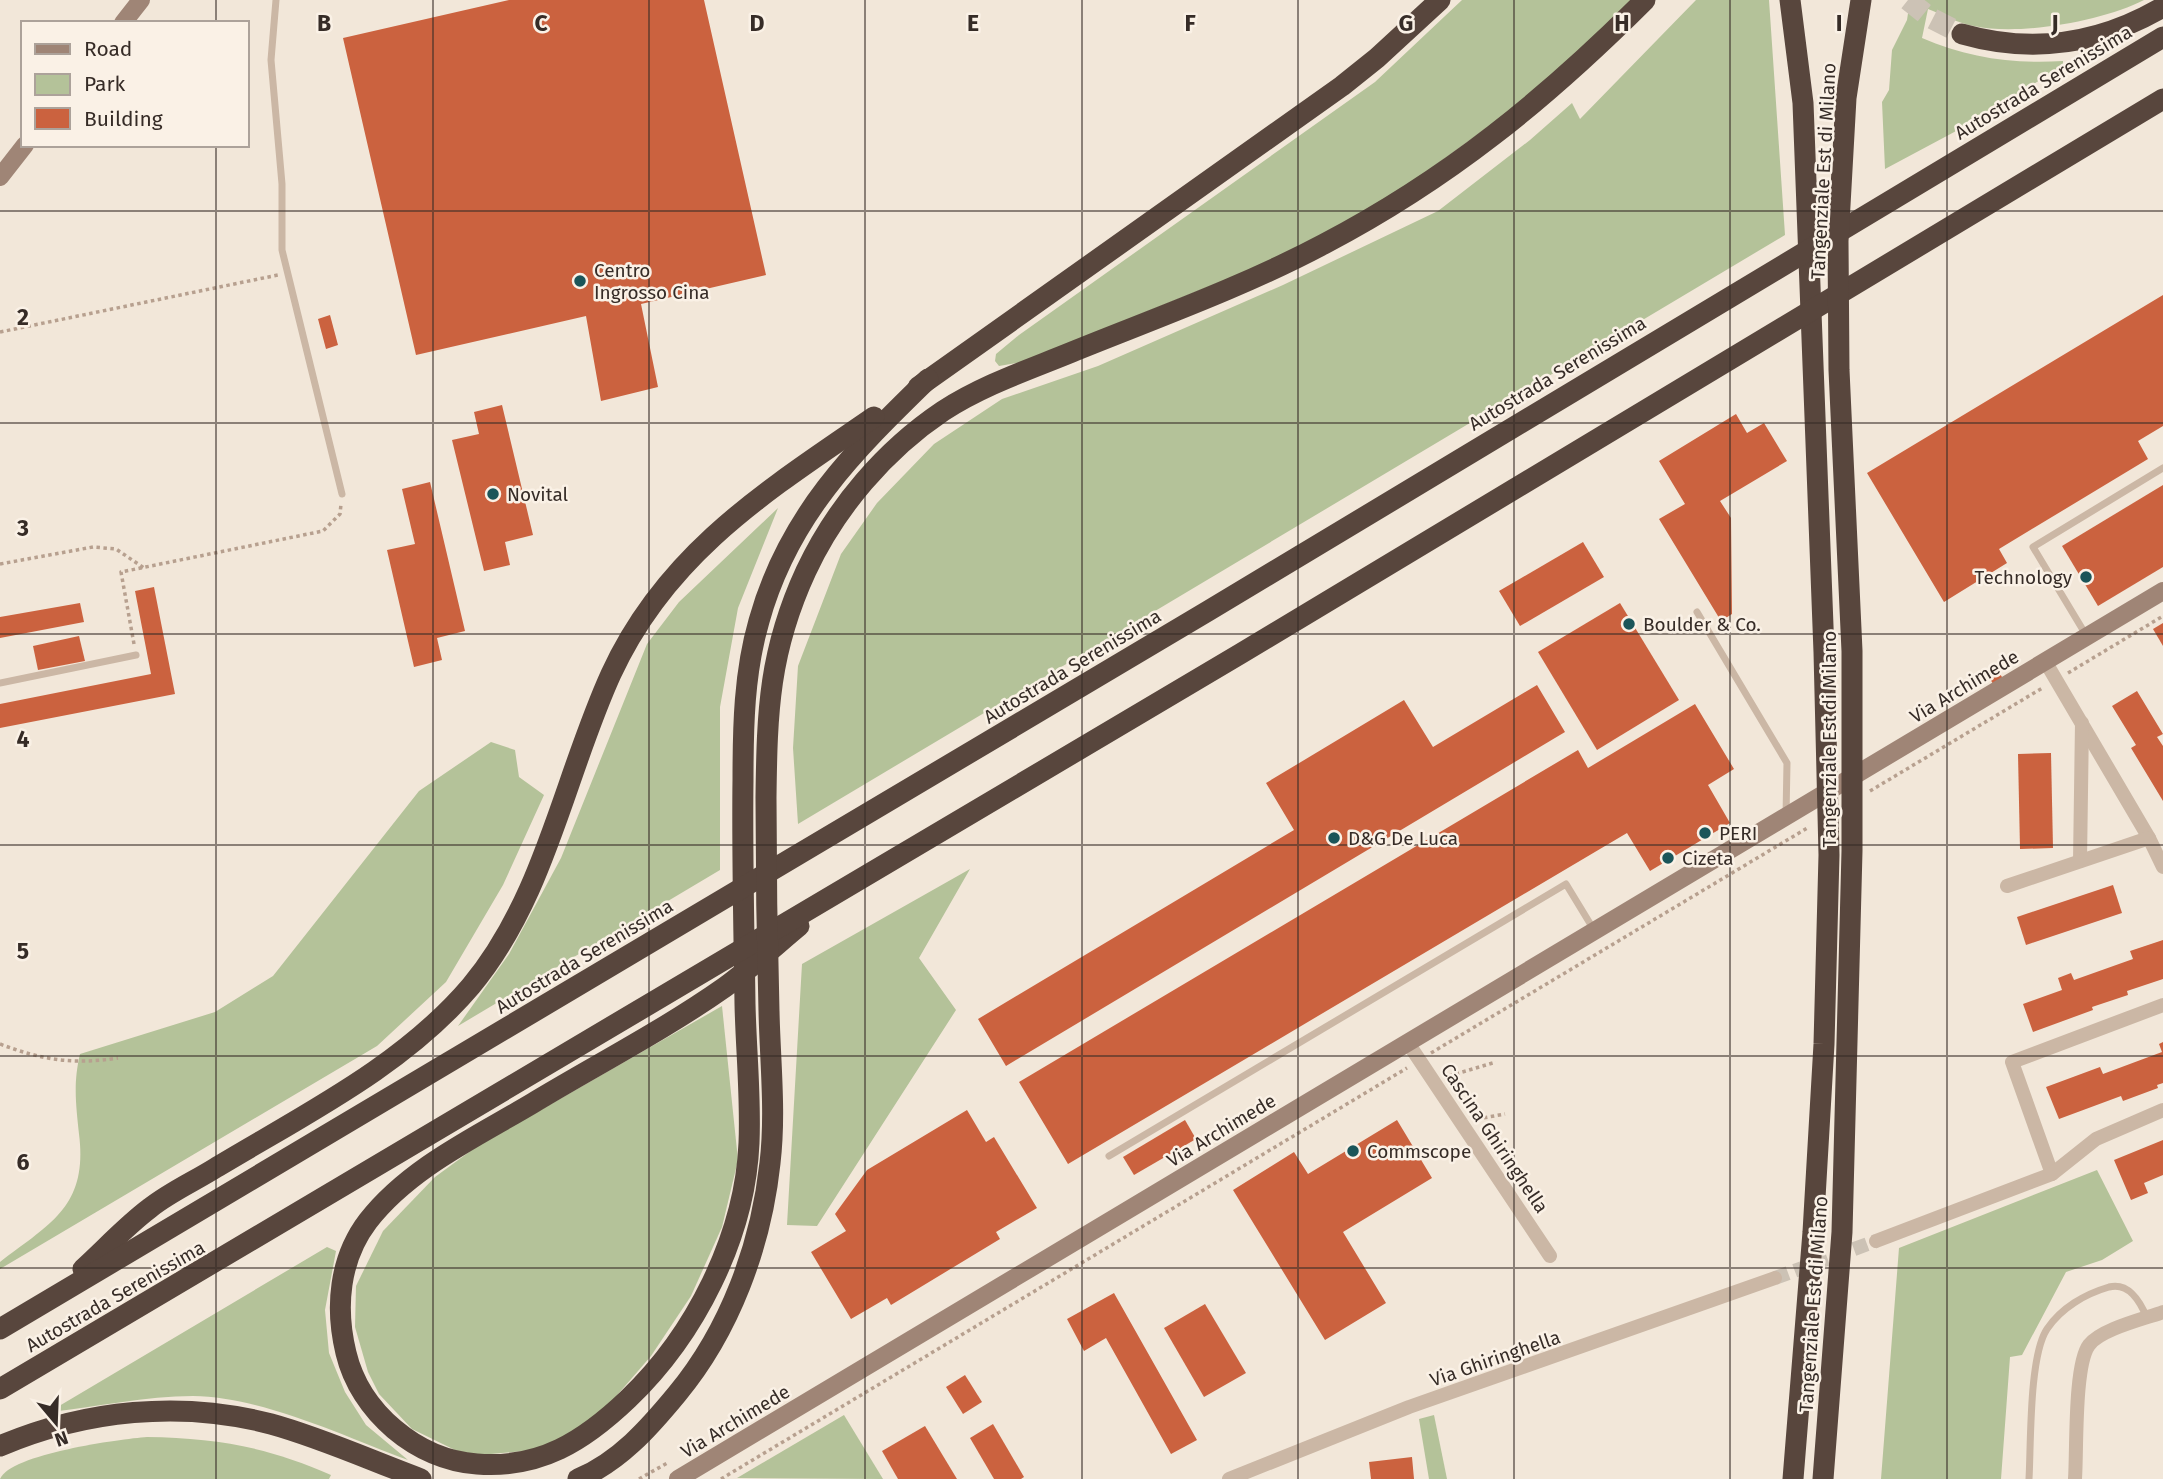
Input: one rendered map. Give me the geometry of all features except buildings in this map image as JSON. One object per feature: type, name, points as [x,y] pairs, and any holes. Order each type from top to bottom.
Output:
[{"type":"highway","points":[[48,1301],[151,1207],[372,1073],[419,1038],[456,1002],[484,968],[523,904],[612,672],[656,597],[690,557],[722,526],[807,463],[1342,86],[1440,0]]},
{"type":"highway","points":[[578,1479],[600,1468],[628,1447],[678,1393],[715,1339],[742,1280],[759,1224],[770,1162],[766,831],[769,694],[780,639],[802,581],[824,537],[867,479],[902,444],[943,411],[986,387],[1285,264],[1377,216],[1428,185],[1532,105],[1600,46],[1645,0]]},
{"type":"highway","name":"Tangenziale Est di Milano","points":[[1790,0],[1803,103],[1829,855],[1824,1044],[1814,1232],[1793,1479]]},
{"type":"highway","name":"Tangenziale Est di Milano","points":[[1823,1479],[1842,1232],[1852,851],[1852,651],[1839,370],[1838,241],[1846,98],[1861,0]]},
{"type":"highway","points":[[1962,34],[2013,46],[2055,43],[2137,22],[2163,7]]},
{"type":"highway","name":"Autostrada Serenissima","points":[[0,1329],[1208,611],[2163,37]]},
{"type":"highway","name":"Autostrada Serenissima","points":[[0,1389],[295,1217],[859,877],[1240,654],[2163,99]]},
{"type":"highway","points":[[859,877],[724,987],[419,1173],[368,1221],[349,1256],[341,1289],[340,1321],[347,1356],[355,1378],[376,1410],[399,1433],[432,1453],[457,1462],[496,1465],[540,1458],[568,1447],[598,1427],[643,1384],[667,1355],[723,1257],[741,1196],[749,1145],[745,995],[742,843],[745,695],[759,620],[773,580],[804,517],[838,470],[929,379]]},
{"type":"highway","points":[[0,1446],[43,1429],[92,1418],[147,1412],[203,1413],[280,1427],[421,1479]]},
{"type":"street","points":[[125,21],[141,0]]},
{"type":"street","points":[[0,177],[23,147]]},
{"type":"street","name":"Via Archimede","points":[[678,1479],[2163,591]]},
{"type":"street","points":[[2045,661],[2149,838],[2163,867]]},
{"type":"street","points":[[2080,862],[2082,723]]},
{"type":"street","points":[[2007,886],[2149,838]]},
{"type":"street","points":[[2052,1174],[2012,1062],[2163,1005]]},
{"type":"street","name":"Cascina Ghiringhella","points":[[1408,1043],[1550,1256]]},
{"type":"street","points":[[1876,1241],[2052,1174],[2096,1139],[2163,1110]]},
{"type":"street","name":"Via Ghiringhella","points":[[1229,1479],[1263,1472],[1409,1408],[1775,1278]]},
{"type":"street","points":[[2075,1479],[2080,1367],[2089,1344],[2110,1331],[2163,1311]]},
{"type":"lane","points":[[276,1],[271,60],[282,184],[282,250],[342,494]]},
{"type":"lane","points":[[2087,636],[2033,547],[2163,468]]},
{"type":"lane","points":[[1697,612],[1787,763],[1786,816]]},
{"type":"lane","points":[[0,683],[136,655]]},
{"type":"lane","points":[[1109,1156],[1566,884],[1594,931]]},
{"type":"lane","points":[[2029,1479],[2037,1363],[2046,1331],[2062,1311],[2095,1291],[2117,1285],[2130,1290],[2147,1318]]},
{"type":"path","points":[[0,332],[286,273]]},
{"type":"path","points":[[136,655],[121,572],[323,531],[340,514],[342,494]]},
{"type":"path","points":[[0,564],[93,547],[116,549],[144,568]]},
{"type":"path","points":[[1859,798],[2163,616]]},
{"type":"path","points":[[721,1479],[1812,826]]},
{"type":"path","points":[[0,1044],[30,1055],[83,1064],[118,1058]]},
{"type":"path","points":[[1434,1080],[1496,1062]]},
{"type":"path","points":[[1462,1122],[1505,1114]]},
{"type":"green space","points":[[1462,0],[1631,0],[1545,85],[1396,194],[1272,261],[1022,362],[999,366],[995,361],[996,354],[1019,335],[1375,82]]},
{"type":"green space","points":[[1696,0],[1769,0],[1785,235],[798,824],[793,748],[798,666],[841,554],[877,503],[934,444],[1002,399],[1098,366],[1283,285],[1438,211],[1530,140],[1572,103],[1580,119]]},
{"type":"green space","points":[[1910,0],[2144,0],[2127,8],[2084,20],[2014,29],[1968,25],[1928,9],[1922,38],[1973,55],[2009,60],[2063,61],[2063,66],[1958,130],[1885,169],[1882,102],[1889,90],[1892,50],[1907,20]]},
{"type":"green space","points":[[778,508],[738,608],[720,707],[720,870],[458,1026],[509,954],[561,858],[647,644],[679,602]]},
{"type":"green space","points":[[491,742],[515,750],[519,777],[544,795],[503,885],[446,982],[377,1046],[0,1269],[0,1262],[35,1236],[62,1210],[78,1179],[80,1159],[76,1075],[80,1054],[215,1012],[273,976],[419,791]]},
{"type":"green space","points":[[970,869],[919,958],[956,1010],[817,1226],[787,1225],[802,964]]},
{"type":"green space","points":[[722,1006],[738,1160],[722,1227],[691,1296],[651,1356],[606,1408],[562,1439],[534,1450],[480,1455],[457,1451],[412,1429],[379,1394],[368,1372],[355,1327],[356,1286],[383,1231],[435,1177],[476,1147]]},
{"type":"green space","points":[[2097,1170],[2133,1241],[2102,1260],[2066,1272],[2022,1355],[2010,1357],[2001,1479],[1881,1479],[1899,1248]]},
{"type":"green space","points":[[327,1247],[336,1251],[325,1310],[329,1353],[345,1392],[366,1425],[408,1460],[275,1410],[220,1398],[157,1398],[49,1412]]},
{"type":"green space","points":[[844,1415],[883,1479],[737,1478]]},
{"type":"green space","points":[[1434,1415],[1447,1479],[1429,1479],[1419,1419]]},
{"type":"green space","points":[[147,1437],[196,1439],[241,1446],[285,1457],[331,1475],[329,1479],[0,1479],[8,1470],[44,1455]]},
{"type":"tunnel","points":[[1908,0],[1929,17],[1962,34]]},
{"type":"tunnel","points":[[1775,1278],[1876,1241]]},
{"type":"place","name":"Centro Ingrosso Cina","points":[[580,281]]},
{"type":"place","name":"Novital","points":[[493,494]]},
{"type":"place","name":"Technology","points":[[2086,577]]},
{"type":"place","name":"Boulder & Co.","points":[[1629,624]]},
{"type":"place","name":"PERI","points":[[1705,833]]},
{"type":"place","name":"D&G De Luca","points":[[1334,838]]},
{"type":"place","name":"Cizeta","points":[[1668,858]]},
{"type":"place","name":"Commscope","points":[[1353,1151]]}]
